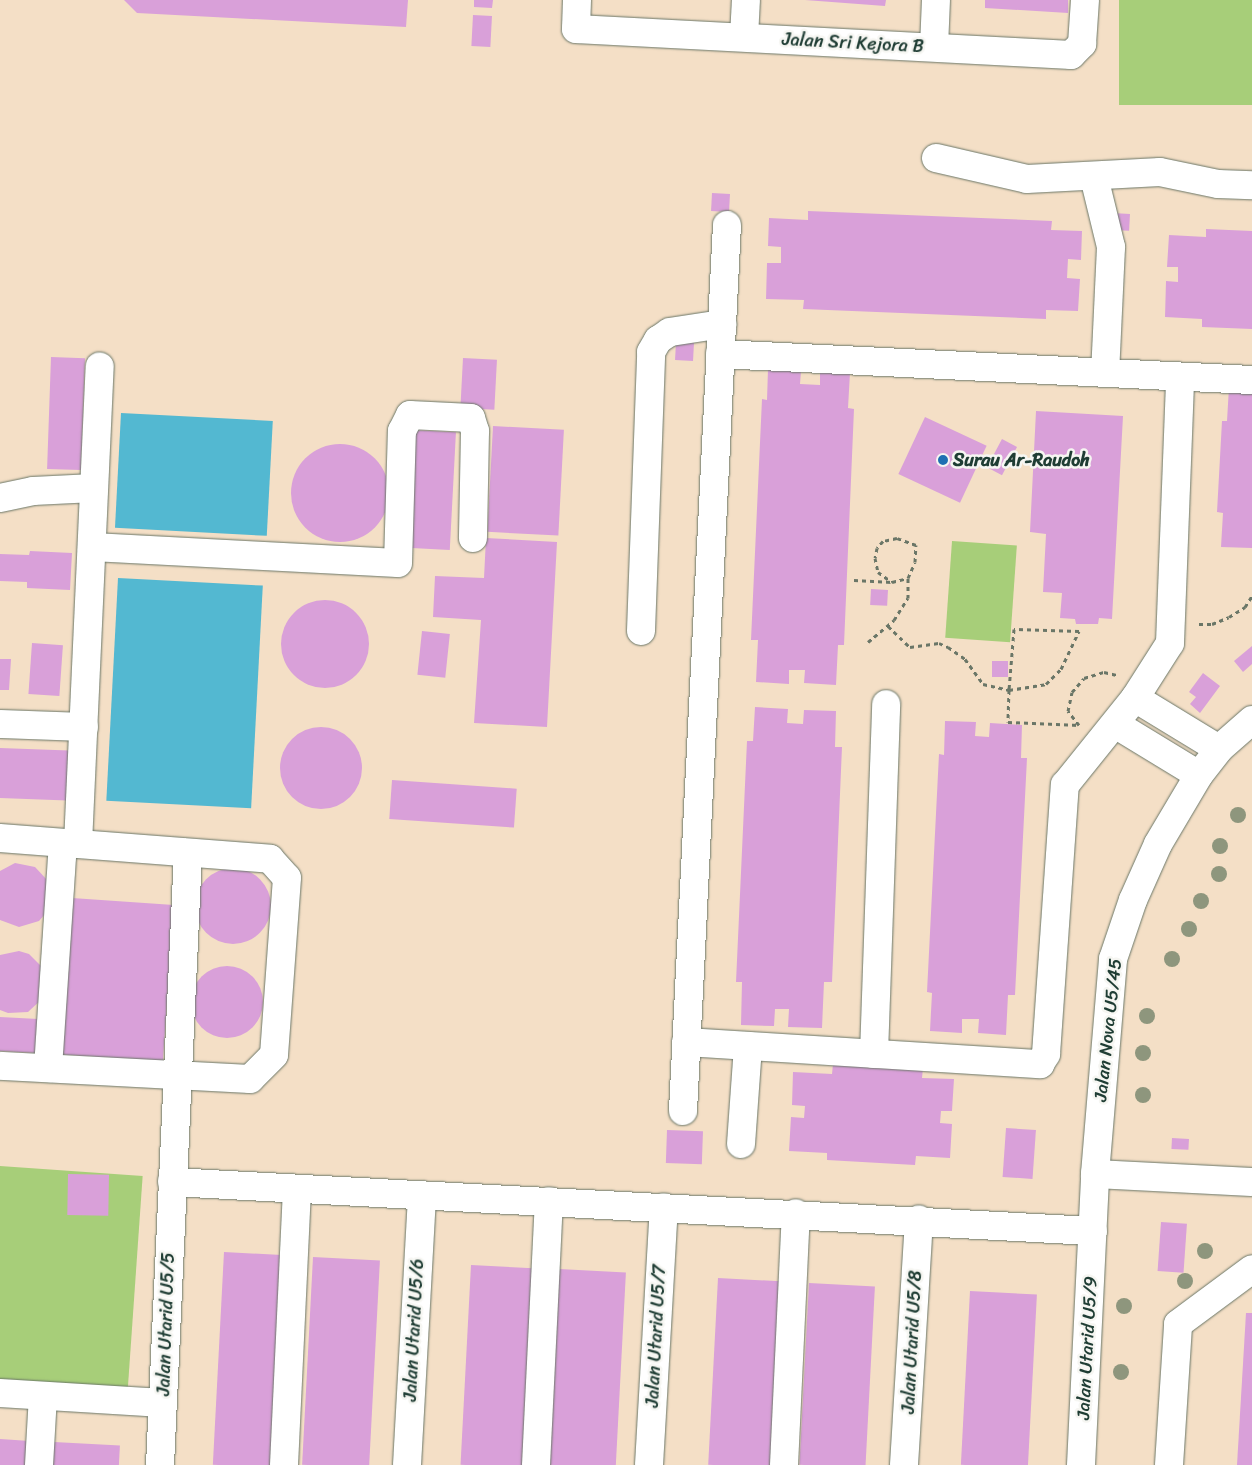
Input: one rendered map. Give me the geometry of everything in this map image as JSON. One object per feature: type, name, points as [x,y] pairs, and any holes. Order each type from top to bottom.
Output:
[{"type":"street","name":"Jalan Sri Kejora B","points":[[577,0],[576,29],[1072,55],[1082,44],[1085,0]]},
{"type":"street","points":[[744,37],[746,0]]},
{"type":"street","points":[[934,47],[936,0]]},
{"type":"street","points":[[936,158],[1027,179],[1094,177],[1160,172],[1218,184],[1252,186]]},
{"type":"street","points":[[1094,177],[1111,247],[1105,373]]},
{"type":"street","points":[[683,1111],[727,225]]},
{"type":"street","points":[[641,631],[651,352],[658,340],[670,332],[722,324]]},
{"type":"street","points":[[720,354],[1252,380]]},
{"type":"street","points":[[48,1068],[70,844],[84,727],[100,367]]},
{"type":"street","points":[[686,1042],[1028,1066],[1040,1064],[1046,1054],[1065,785],[1140,691],[1170,643],[1180,377]]},
{"type":"street","points":[[92,547],[398,563],[402,431],[410,415],[471,418],[475,431],[472,538]]},
{"type":"street","points":[[0,498],[33,491],[94,488]]},
{"type":"street","points":[[1140,691],[1220,749]]},
{"type":"street","points":[[874,1054],[886,704]]},
{"type":"street","name":"Jalan Nova U5/45","points":[[1093,1231],[1095,1174],[1113,959],[1133,900],[1158,844],[1199,775],[1220,749],[1252,720]]},
{"type":"street","points":[[0,724],[84,727]]},
{"type":"street","points":[[1115,724],[1199,775]]},
{"type":"street","points":[[0,838],[270,859],[287,878],[274,1055],[250,1079],[0,1066]]},
{"type":"street","name":"Jalan Utarid U5/5","points":[[160,1465],[188,853]]},
{"type":"street","points":[[741,1144],[748,1046]]},
{"type":"street","points":[[1095,1174],[1252,1182]]},
{"type":"street","points":[[172,1182],[919,1219],[1093,1231]]},
{"type":"street","points":[[284,1465],[297,1189]]},
{"type":"street","name":"Jalan Utarid U5/6","points":[[407,1465],[422,1195]]},
{"type":"street","points":[[536,1465],[549,1201]]},
{"type":"street","name":"Jalan Utarid U5/7","points":[[649,1465],[664,1207]]},
{"type":"street","points":[[784,1465],[796,1213]]},
{"type":"street","name":"Jalan Utarid U5/8","points":[[904,1465],[919,1219]]},
{"type":"street","name":"Jalan Utarid U5/9","points":[[1081,1465],[1093,1231]]},
{"type":"street","points":[[1169,1465],[1178,1324],[1252,1270]]},
{"type":"street","points":[[0,1393],[163,1403]]},
{"type":"street","points":[[39,1465],[43,1396]]},
{"type":"path","points":[[868,642],[888,626],[908,598],[908,578],[915,562],[916,545],[897,538],[883,541],[876,548],[875,558],[878,572],[892,582]]},
{"type":"path","points":[[854,580],[892,582],[908,578]]},
{"type":"path","points":[[1171,625],[1212,624],[1245,607],[1252,596]]},
{"type":"path","points":[[888,626],[910,647],[939,643],[948,647],[964,659],[983,684],[1009,690],[1046,684],[1061,669],[1079,631],[1014,629],[1009,690],[1008,722],[1079,725],[1068,711],[1072,692],[1084,678],[1104,672],[1140,691]]},
{"type":"green space","points":[[1119,0],[1252,0],[1252,105],[1119,105]]},
{"type":"green space","points":[[952,541],[1017,546],[1010,642],[945,638]]},
{"type":"green space","points":[[0,1166],[143,1176],[128,1392],[0,1384]]},
{"type":"water","points":[[121,413],[273,421],[267,536],[115,528]]},
{"type":"water","points":[[118,578],[263,586],[251,808],[106,801]]},
{"type":"building","points":[[124,0],[408,0],[406,27],[137,13]]},
{"type":"building","points":[[474,0],[493,0],[492,8],[474,7]]},
{"type":"building","points":[[805,0],[886,0],[885,6]]},
{"type":"building","points":[[985,0],[1068,0],[1068,13],[985,8]]},
{"type":"building","points":[[473,15],[492,16],[490,47],[471,46]]},
{"type":"building","points":[[712,193],[730,194],[729,212],[711,211]]},
{"type":"building","points":[[808,211],[1052,221],[1051,230],[1082,231],[1081,260],[1068,259],[1067,278],[1080,279],[1078,311],[1046,310],[1046,319],[803,309],[804,300],[766,299],[767,263],[781,263],[781,247],[768,246],[769,218],[808,220]]},
{"type":"building","points":[[1113,213],[1130,214],[1129,231],[1112,230]]},
{"type":"building","points":[[1206,229],[1252,231],[1252,329],[1202,327],[1202,319],[1165,317],[1166,281],[1178,282],[1178,267],[1167,267],[1169,235],[1206,237]]},
{"type":"building","points":[[676,342],[694,343],[693,361],[675,360]]},
{"type":"building","points":[[51,357],[85,358],[81,470],[47,469]]},
{"type":"building","points":[[463,358],[497,360],[494,410],[460,408]]},
{"type":"building","points":[[768,369],[801,371],[800,384],[820,385],[820,372],[850,373],[848,408],[854,409],[844,645],[838,645],[836,685],[804,683],[805,670],[789,670],[789,684],[756,682],[758,640],[751,640],[762,399],[767,400]]},
{"type":"building","points":[[1229,387],[1252,389],[1252,548],[1221,547],[1223,513],[1217,512],[1222,421],[1227,421]]},
{"type":"building","points":[[1036,411],[1123,416],[1112,619],[1099,618],[1098,624],[1076,624],[1075,619],[1060,618],[1062,593],[1043,592],[1046,534],[1030,532]]},
{"type":"building","name":"Surau Ar-Raudoh","points":[[925,417],[987,446],[960,503],[898,474]]},
{"type":"building","points":[[493,426],[564,430],[558,536],[487,532]]},
{"type":"building","points":[[413,430],[456,432],[450,550],[407,548]]},
{"type":"building","points":[[1002,439],[1017,447],[1002,475],[987,467]]},
{"type":"building","points":[[340,444],[359,448],[375,458],[385,474],[389,493],[385,512],[375,528],[359,538],[340,542],[321,538],[305,528],[295,512],[291,493],[295,474],[305,458],[321,448]]},
{"type":"building","points":[[486,538],[557,542],[547,727],[474,723],[481,620],[433,617],[435,576],[484,578]]},
{"type":"building","points":[[30,551],[72,553],[70,590],[27,588],[27,582],[0,581],[0,554],[29,555]]},
{"type":"building","points":[[871,589],[888,590],[887,606],[870,605]]},
{"type":"building","points":[[325,600],[342,603],[356,613],[366,627],[369,644],[366,661],[356,675],[342,685],[325,688],[308,685],[294,675],[284,661],[281,644],[284,627],[294,613],[308,603]]},
{"type":"building","points":[[422,631],[450,634],[445,678],[417,675]]},
{"type":"building","points":[[32,643],[63,645],[59,696],[28,694]]},
{"type":"building","points":[[1252,646],[1252,664],[1243,672],[1234,661]]},
{"type":"building","points":[[0,659],[11,659],[9,690],[0,690]]},
{"type":"building","points":[[992,661],[1008,661],[1008,677],[992,677]]},
{"type":"building","points":[[1203,673],[1220,686],[1200,713],[1190,704],[1196,697],[1189,692]]},
{"type":"building","points":[[755,707],[788,709],[787,723],[803,724],[804,710],[836,711],[835,747],[842,747],[832,982],[824,982],[822,1028],[788,1027],[789,1009],[775,1009],[774,1026],[741,1025],[742,982],[736,982],[747,741],[753,741]]},
{"type":"building","points":[[945,721],[976,722],[975,736],[989,737],[990,723],[1022,725],[1021,758],[1027,758],[1015,995],[1008,995],[1006,1035],[978,1033],[979,1019],[962,1019],[962,1033],[930,1031],[932,993],[927,992],[939,754],[944,755]]},
{"type":"building","points":[[313,727],[329,727],[344,734],[355,745],[362,760],[359,784],[350,797],[329,809],[313,809],[298,802],[287,791],[280,776],[280,760],[287,745],[298,734]]},
{"type":"building","points":[[0,748],[69,750],[67,800],[0,798]]},
{"type":"building","points":[[392,780],[517,789],[514,828],[389,819]]},
{"type":"building","points":[[15,863],[35,867],[49,882],[46,913],[39,921],[19,927],[0,920],[0,871]]},
{"type":"building","points":[[233,868],[247,871],[260,879],[268,892],[271,906],[268,920],[260,933],[247,941],[233,944],[219,941],[206,933],[198,920],[195,906],[198,892],[206,879],[219,871]]},
{"type":"building","points":[[72,898],[174,905],[163,1062],[61,1055]]},
{"type":"building","points":[[19,951],[29,954],[44,969],[43,998],[28,1012],[8,1013],[0,1010],[0,955]]},
{"type":"building","points":[[227,966],[247,972],[257,982],[263,1002],[257,1022],[247,1032],[227,1038],[207,1032],[197,1022],[191,1002],[197,982],[207,972]]},
{"type":"building","points":[[0,1017],[43,1019],[41,1053],[0,1051]]},
{"type":"building","points":[[833,1064],[923,1068],[922,1078],[954,1079],[952,1111],[941,1111],[940,1123],[952,1124],[950,1158],[916,1156],[915,1165],[827,1160],[827,1153],[789,1151],[791,1117],[804,1118],[805,1106],[792,1105],[793,1072],[832,1074]]},
{"type":"building","points":[[1006,1128],[1036,1130],[1033,1179],[1003,1177]]},
{"type":"building","points":[[667,1130],[703,1131],[702,1164],[666,1163]]},
{"type":"building","points":[[1172,1138],[1189,1139],[1188,1150],[1171,1149]]},
{"type":"building","points":[[68,1174],[109,1175],[108,1216],[67,1215]]},
{"type":"building","points":[[1161,1222],[1187,1224],[1184,1273],[1158,1271]]},
{"type":"building","points":[[224,1252],[291,1256],[280,1465],[213,1465]]},
{"type":"building","points":[[313,1257],[380,1261],[369,1465],[302,1465]]},
{"type":"building","points":[[471,1265],[538,1269],[528,1465],[461,1465]]},
{"type":"building","points":[[559,1269],[626,1273],[616,1465],[549,1465]]},
{"type":"building","points":[[718,1278],[785,1282],[775,1465],[708,1465]]},
{"type":"building","points":[[809,1283],[875,1286],[866,1465],[799,1465]]},
{"type":"building","points":[[970,1291],[1037,1295],[1028,1465],[961,1465]]},
{"type":"building","points":[[1246,1313],[1252,1313],[1252,1465],[1237,1465]]},
{"type":"building","points":[[0,1439],[30,1441],[28,1465],[0,1465]]},
{"type":"building","points":[[54,1442],[120,1445],[119,1465],[53,1465]]},
{"type":"place","name":"Surau Ar-Raudoh","points":[[943,460]]}]
